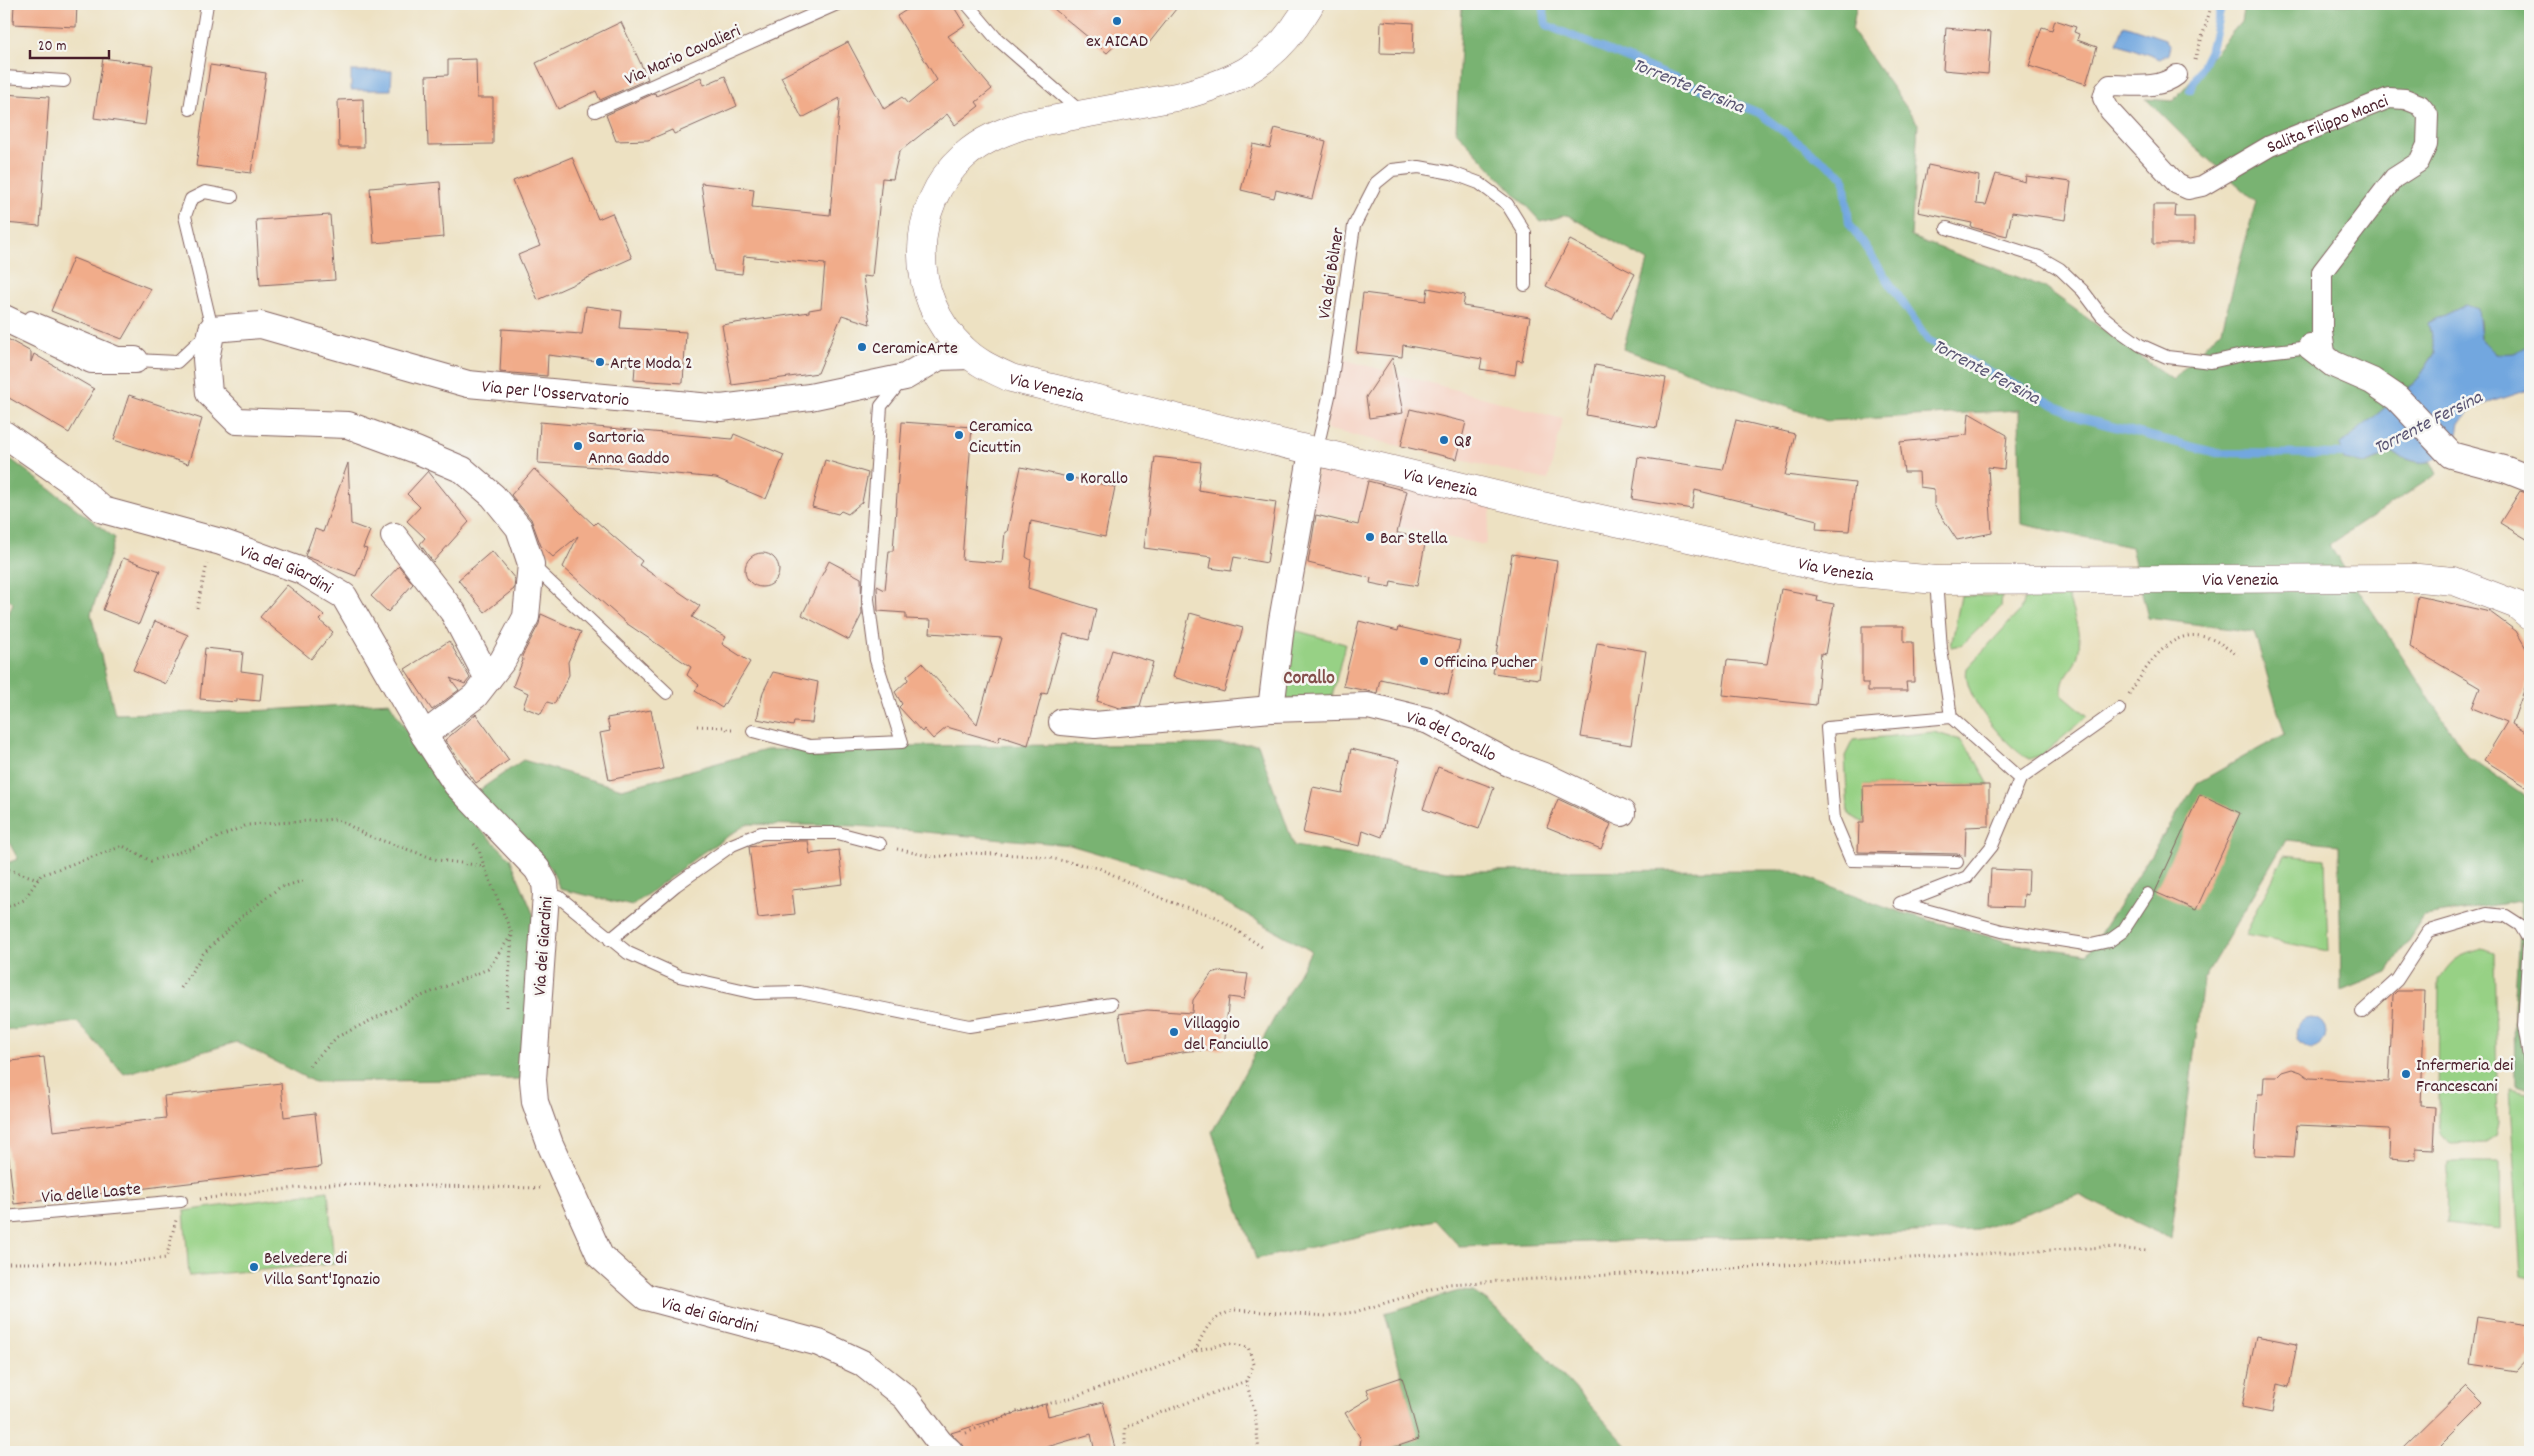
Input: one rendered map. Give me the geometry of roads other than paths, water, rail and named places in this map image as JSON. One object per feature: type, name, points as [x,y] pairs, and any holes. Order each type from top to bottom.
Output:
[{"type":"main road","name":"Via Venezia","points":[[1310,4],[1285,41],[1247,72],[1181,96],[1024,125],[1000,133],[964,156],[936,192],[923,231],[922,266],[925,284],[941,323],[955,342],[989,368],[1011,378],[1314,452],[1782,560],[1839,571],[1936,580],[2418,578],[2454,581],[2463,584],[2517,605],[2530,616]]},
{"type":"street","name":"Salita Filippo Manci","points":[[2177,75],[2169,82],[2155,85],[2110,85],[2105,91],[2103,98],[2110,111],[2177,184],[2188,189],[2202,186],[2270,146],[2389,98],[2405,99],[2420,105],[2428,115],[2427,145],[2419,162],[2394,178],[2322,272],[2322,332],[2318,353]]},
{"type":"street","points":[[4,318],[92,360],[135,360]]},
{"type":"street","name":"Via per l'Osservatorio","points":[[212,329],[261,325],[468,384],[721,408],[810,397],[905,377],[939,357],[971,356]]},
{"type":"street","points":[[212,329],[206,359],[209,393],[237,421],[348,425],[463,470],[493,496],[519,528],[531,564],[526,617],[503,660],[475,696],[424,736]]},
{"type":"street","points":[[2318,353],[2372,381],[2397,398],[2451,455],[2507,470],[2530,479]]},
{"type":"street","name":"Via dei Giardini","points":[[4,434],[71,481],[102,510],[210,539],[302,571],[344,596],[424,736],[456,784],[537,869],[545,883],[546,894],[534,1056],[535,1102],[550,1144],[600,1256],[646,1297],[820,1343],[862,1363],[905,1398],[945,1448]]},
{"type":"street","points":[[1270,709],[1281,626],[1314,452]]},
{"type":"street","points":[[394,536],[453,612],[488,679]]},
{"type":"street","name":"Via del Corallo","points":[[1062,722],[1095,725],[1270,709],[1368,706],[1429,721],[1509,763],[1548,778],[1622,813]]},
{"type":"lane","points":[[190,109],[207,4]]},
{"type":"lane","name":"Via Mario Cavalieri","points":[[595,111],[837,4]]},
{"type":"lane","points":[[967,4],[995,37],[1082,113]]},
{"type":"lane","points":[[4,77],[64,81]]},
{"type":"lane","name":"Via dei Bòlner","points":[[1314,452],[1330,392],[1354,226],[1376,183],[1392,170],[1419,167],[1452,173],[1479,184],[1507,204],[1525,233],[1525,284]]},
{"type":"lane","points":[[31,317],[135,360],[177,362],[212,329],[185,216],[191,199],[205,192],[232,197]]},
{"type":"lane","points":[[1948,228],[2039,256],[2060,269],[2083,291],[2100,315],[2140,345],[2167,357],[2210,362],[2247,354],[2318,353]]},
{"type":"lane","name":"Via per l'Osservatorio","points":[[753,731],[810,746],[902,742],[876,660],[868,599],[882,406],[905,377]]},
{"type":"lane","points":[[531,564],[668,693]]},
{"type":"lane","points":[[1936,580],[1941,649],[1951,718],[2020,779]]},
{"type":"lane","points":[[2119,708],[2020,779],[1992,846],[1967,877],[1900,902],[2002,931],[2091,945],[2110,941],[2123,931],[2147,894]]},
{"type":"lane","points":[[1951,718],[1827,728],[1834,820],[1851,860],[1957,862]]},
{"type":"lane","points":[[610,940],[676,885],[732,845],[761,833],[838,833],[880,844]]},
{"type":"lane","points":[[546,894],[559,897],[628,953],[679,976],[754,993],[810,994],[969,1026],[1111,1004]]},
{"type":"lane","points":[[2362,1012],[2397,980],[2428,930],[2488,914],[2506,916],[2520,925],[2529,940],[2524,1026],[2530,1063]]},
{"type":"lane","name":"Via delle Laste","points":[[4,1217],[180,1201]]},
{"type":"water","points":[[2124,25],[2165,39],[2170,46],[2168,54],[2160,59],[2117,43]]},
{"type":"water","points":[[351,71],[392,71],[391,90],[351,90]]},
{"type":"water","points":[[2466,305],[2478,309],[2481,339],[2496,354],[2514,353],[2530,345],[2530,389],[2476,407],[2459,423],[2455,446],[2430,461],[2418,462],[2391,453],[2365,464],[2344,460],[2340,445],[2416,382],[2435,353],[2428,323]]},
{"type":"water","points":[[2311,1018],[2322,1022],[2326,1033],[2322,1044],[2311,1048],[2300,1044],[2296,1033],[2300,1022]]},
{"type":"waterway","name":"Torrente Fersina","points":[[1543,4],[1546,25],[1759,113],[1844,177],[1849,223],[1928,340],[2080,418],[2217,453],[2352,454]]},
{"type":"waterway","points":[[2190,90],[2211,48],[2222,4]]},
{"type":"place","name":"ex AICAD","points":[[1117,21]]},
{"type":"place","name":"CeramicArte","points":[[862,347]]},
{"type":"place","name":"Arte Moda 2","points":[[600,362]]},
{"type":"place","name":"Ceramica Cicuttin","points":[[959,435]]},
{"type":"place","name":"Q8","points":[[1444,440]]},
{"type":"place","name":"Sartoria Anna Gaddo","points":[[578,446]]},
{"type":"place","name":"Korallo","points":[[1070,477]]},
{"type":"place","name":"Bar Stella","points":[[1370,537]]},
{"type":"place","name":"Officina Pucher","points":[[1424,661]]},
{"type":"place","name":"Villaggio del Fanciullo","points":[[1174,1032]]},
{"type":"place","name":"Infermeria dei Francescani","points":[[2406,1074]]},
{"type":"place","name":"Belvedere di Villa Sant'Ignazio","points":[[254,1267]]},
{"type":"district","name":"Corallo","points":[[1309,676]]}]
